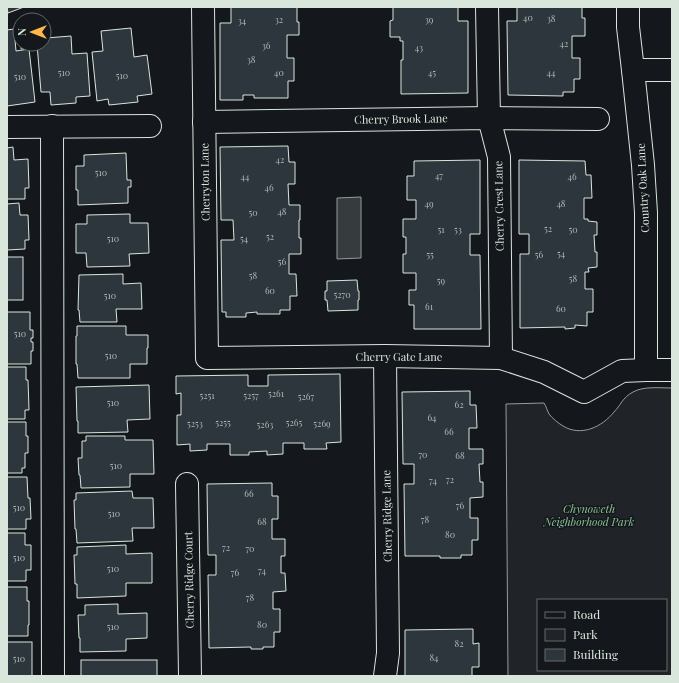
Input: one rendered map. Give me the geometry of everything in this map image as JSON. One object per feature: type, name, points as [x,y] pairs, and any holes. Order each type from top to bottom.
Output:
[{"type":"street","name":"Cherryton Lane","points":[[203,7],[207,358]]},
{"type":"street","name":"Cherry Crest Lane","points":[[487,7],[489,118],[499,157],[501,358]]},
{"type":"street","name":"Country Oak Lane","points":[[628,7],[628,27],[634,70],[646,213],[646,370]]},
{"type":"street","points":[[634,70],[672,70]]},
{"type":"street","name":"Cherry Brook Lane","points":[[204,122],[489,118],[598,119]]},
{"type":"street","points":[[52,126],[53,676]]},
{"type":"street","points":[[7,127],[150,126]]},
{"type":"street","name":"Cherry Gate Lane","points":[[207,358],[385,356],[501,358],[544,372],[584,392],[622,371],[646,370]]},
{"type":"street","name":"Cherry Ridge Lane","points":[[385,356],[388,653],[385,676]]},
{"type":"street","points":[[646,370],[672,370]]},
{"type":"street","name":"Cherry Ridge Court","points":[[187,484],[190,676]]},
{"type":"green space","name":"Chynoweth Neighborhood Park","points":[[647,388],[672,388],[672,676],[508,676],[506,404],[544,403],[553,419],[561,425],[577,431],[591,429],[604,422],[626,397],[633,392]]},
{"type":"shaded area","points":[[361,197],[361,258],[337,259],[337,198]]},
{"type":"building","points":[[7,7],[24,7],[8,13]]},
{"type":"building","points":[[231,7],[297,7],[299,35],[287,35],[287,58],[294,58],[294,81],[288,81],[288,98],[254,98],[254,95],[243,95],[243,100],[220,100],[220,23],[231,23]]},
{"type":"building","points":[[393,7],[458,7],[458,21],[468,21],[468,93],[401,94],[401,60],[403,60],[403,41],[400,41],[400,37],[390,37],[390,21],[393,20]]},
{"type":"building","points":[[517,7],[582,7],[582,18],[585,18],[585,36],[572,36],[572,58],[580,58],[580,79],[574,79],[574,92],[563,92],[563,96],[508,95],[507,21],[517,21]]},
{"type":"building","points":[[131,28],[134,57],[147,55],[152,94],[137,96],[138,102],[109,105],[108,99],[97,101],[92,52],[103,51],[101,31]]},
{"type":"building","points":[[12,29],[12,52],[29,52],[35,102],[7,106],[7,30]]},
{"type":"building","points":[[71,36],[72,54],[87,53],[90,96],[76,97],[76,103],[51,105],[50,92],[41,92],[38,52],[52,52],[52,38]]},
{"type":"building","points":[[288,146],[289,162],[295,162],[295,184],[288,184],[289,205],[300,205],[299,238],[301,238],[301,254],[289,254],[289,274],[296,274],[297,296],[290,296],[290,310],[280,310],[280,314],[257,314],[257,312],[246,313],[246,317],[226,317],[226,312],[222,312],[221,240],[234,240],[233,220],[221,220],[220,147]]},
{"type":"building","points":[[13,147],[14,160],[28,159],[29,188],[25,188],[25,199],[7,199],[7,148]]},
{"type":"building","points":[[126,153],[127,180],[131,180],[131,187],[128,187],[128,203],[78,205],[78,190],[76,190],[76,166],[84,166],[84,155]]},
{"type":"building","points":[[480,160],[480,234],[470,234],[470,255],[480,255],[481,329],[414,329],[414,305],[409,305],[409,290],[416,290],[416,273],[403,273],[403,254],[406,254],[406,237],[403,237],[403,219],[416,219],[416,200],[407,200],[407,176],[414,176],[414,161]]},
{"type":"building","points":[[519,160],[585,161],[586,175],[591,175],[592,198],[584,198],[584,219],[597,222],[597,235],[594,235],[595,252],[597,252],[597,267],[588,268],[589,272],[585,272],[585,289],[593,289],[593,312],[587,312],[587,326],[575,325],[575,328],[565,329],[565,327],[520,328],[520,254],[529,254],[529,234],[519,234]]},
{"type":"building","points":[[19,203],[20,215],[28,215],[29,240],[25,240],[25,249],[7,250],[7,204]]},
{"type":"building","points":[[130,214],[130,223],[148,223],[149,253],[129,254],[130,266],[87,267],[86,253],[76,253],[76,224],[87,224],[87,215]]},
{"type":"building","points":[[7,257],[23,257],[23,300],[7,300]]},
{"type":"building","points":[[123,274],[123,284],[141,283],[142,309],[116,309],[117,322],[80,322],[78,310],[79,275]]},
{"type":"building","points":[[357,280],[359,291],[358,310],[328,311],[327,300],[325,300],[327,281]]},
{"type":"building","points":[[7,312],[30,312],[30,330],[33,330],[33,338],[31,338],[31,342],[33,342],[33,351],[31,351],[31,364],[7,364]]},
{"type":"building","points":[[77,326],[126,326],[126,335],[148,335],[147,364],[130,364],[130,378],[78,378],[76,364]]},
{"type":"building","points":[[7,367],[26,367],[29,410],[25,410],[25,419],[7,419]]},
{"type":"building","points":[[340,374],[341,442],[326,443],[327,449],[304,449],[304,443],[283,443],[283,454],[267,455],[267,451],[249,452],[249,455],[230,455],[230,444],[207,444],[207,450],[190,451],[190,444],[177,445],[177,415],[181,415],[181,393],[176,394],[176,376],[248,375],[248,386],[268,386],[268,375]]},
{"type":"building","points":[[149,385],[150,419],[127,420],[128,432],[78,433],[76,387]]},
{"type":"building","points":[[470,391],[470,405],[476,405],[477,428],[469,428],[469,449],[483,449],[483,464],[479,464],[480,482],[483,482],[483,497],[470,498],[470,518],[478,518],[478,540],[472,540],[472,555],[461,555],[461,558],[440,558],[440,556],[405,556],[404,484],[414,484],[414,464],[403,464],[402,392]]},
{"type":"building","points":[[7,422],[26,422],[28,453],[25,453],[25,468],[22,468],[22,473],[7,473]]},
{"type":"building","points":[[86,436],[125,436],[125,440],[153,440],[154,474],[130,474],[130,487],[81,488],[78,458],[82,458],[82,441],[86,441]]},
{"type":"building","points":[[7,477],[27,477],[31,519],[26,519],[26,529],[7,529]]},
{"type":"building","points":[[272,483],[272,496],[278,496],[278,519],[272,519],[272,539],[285,539],[285,556],[281,556],[281,573],[285,573],[286,591],[273,592],[273,609],[280,609],[280,632],[274,632],[274,647],[263,647],[263,649],[251,649],[251,647],[209,648],[208,575],[216,575],[216,555],[208,555],[207,484]]},
{"type":"building","points":[[132,491],[133,498],[153,498],[154,528],[132,528],[133,541],[77,543],[74,500],[76,500],[76,493]]},
{"type":"building","points":[[7,533],[25,533],[25,545],[31,545],[31,570],[26,570],[26,581],[7,581]]},
{"type":"building","points":[[126,545],[126,554],[152,553],[152,583],[126,583],[126,596],[77,598],[74,555],[77,555],[77,547]]},
{"type":"building","points":[[7,587],[27,587],[27,601],[29,601],[28,636],[7,636]]},
{"type":"building","points":[[118,604],[118,614],[147,613],[147,638],[126,639],[126,651],[80,652],[78,615],[85,615],[85,605]]},
{"type":"building","points":[[473,629],[473,644],[479,643],[479,667],[472,667],[472,676],[405,676],[405,630]]},
{"type":"building","points":[[7,642],[32,642],[32,676],[7,676]]},
{"type":"building","points":[[81,660],[157,660],[157,676],[81,676]]}]
